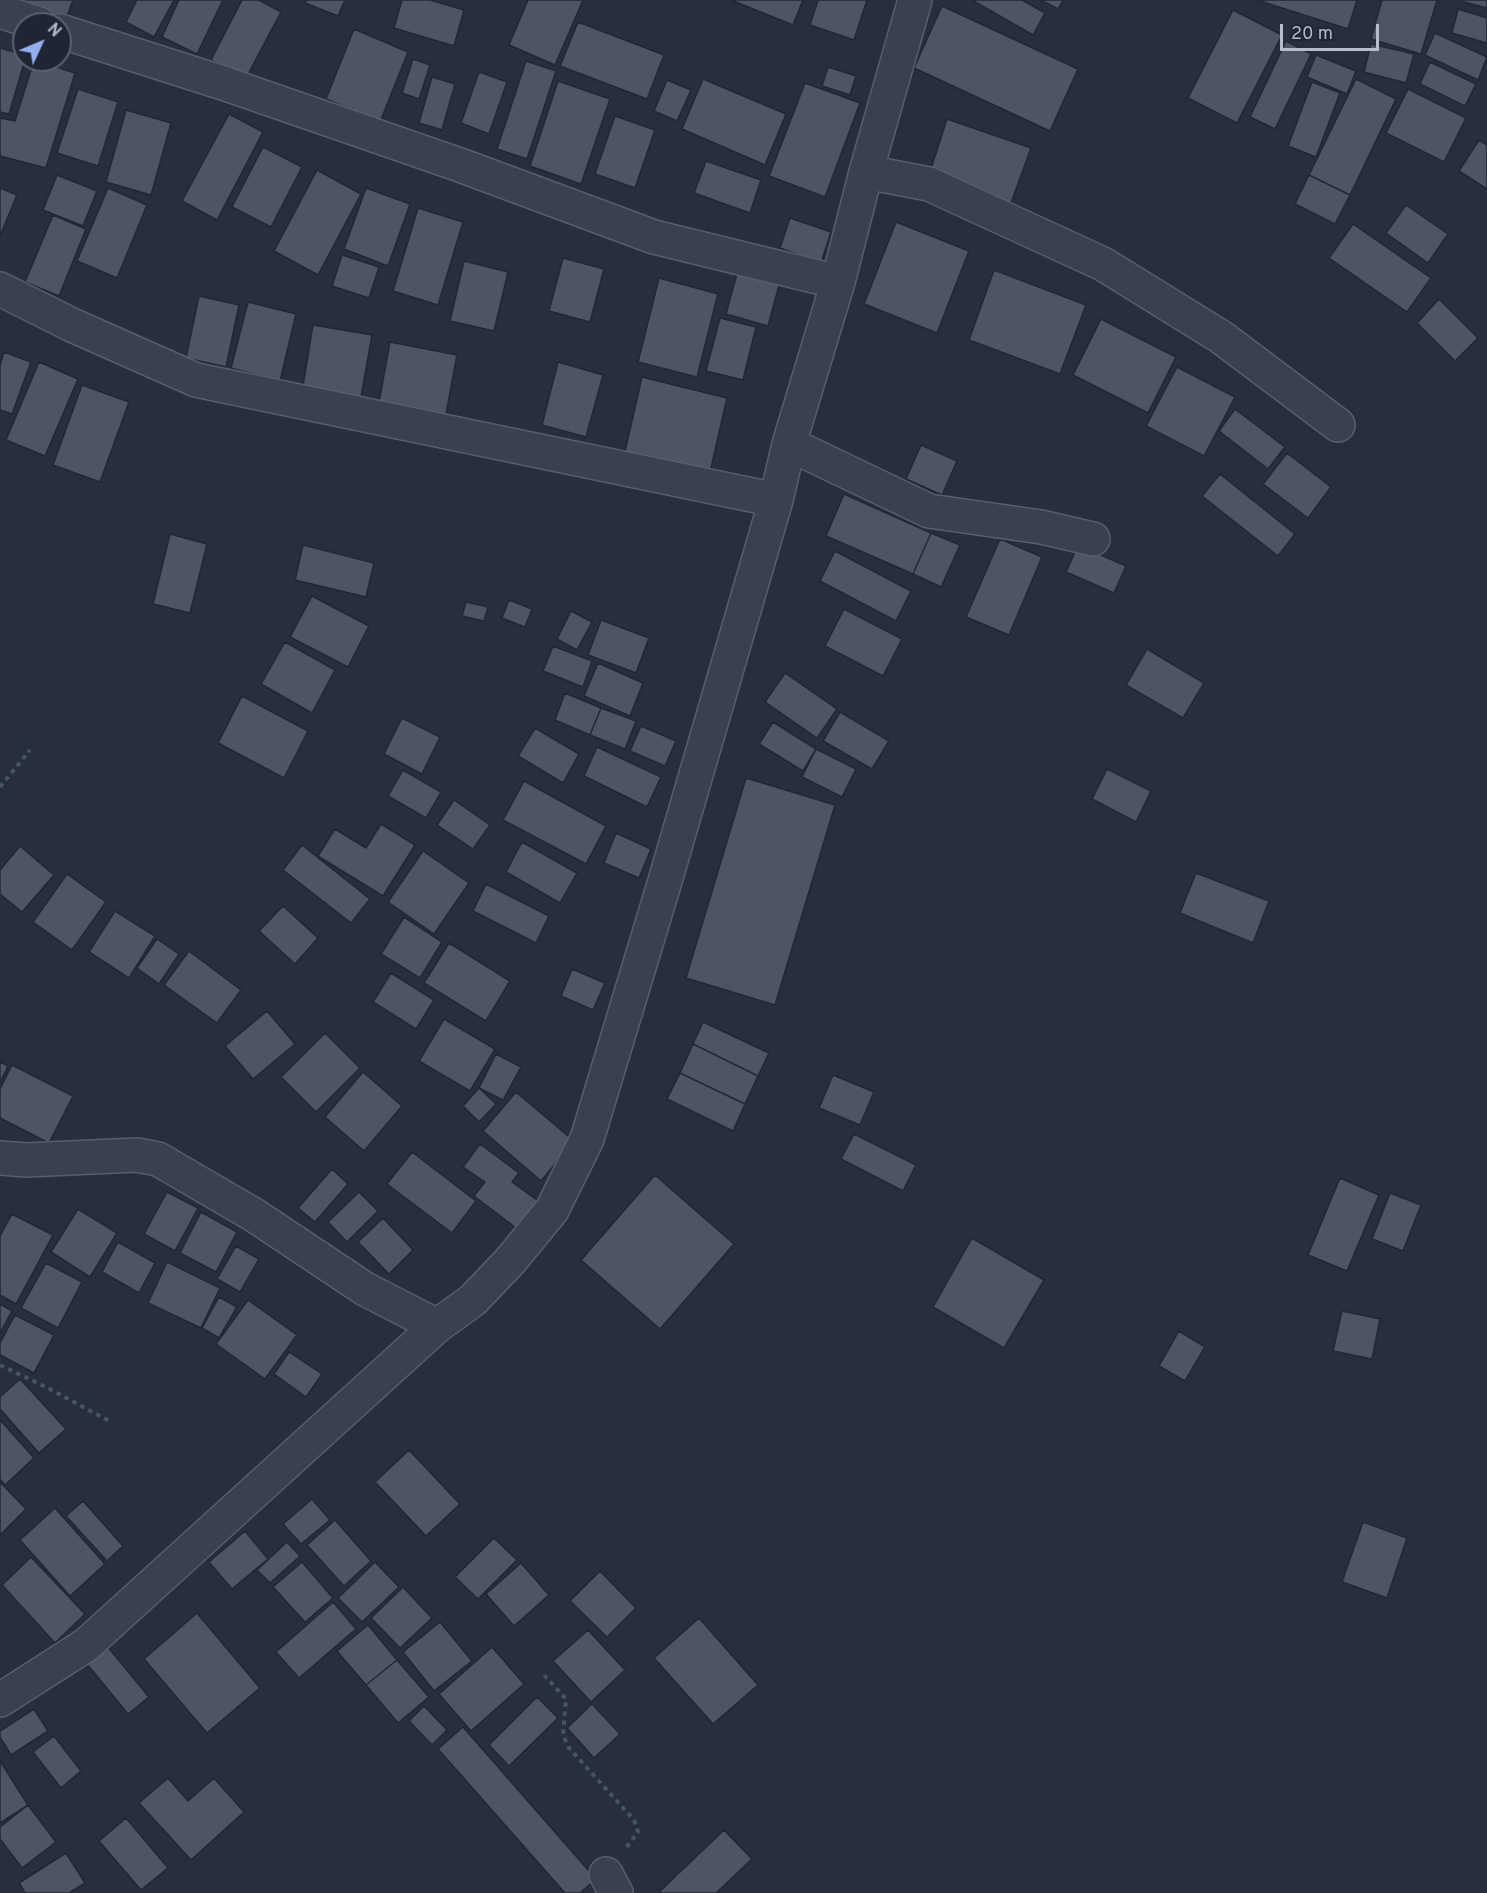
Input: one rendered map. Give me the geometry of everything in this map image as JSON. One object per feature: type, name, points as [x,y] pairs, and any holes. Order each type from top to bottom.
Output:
[{"type":"street","points":[[0,1700],[86,1645],[437,1326],[473,1300],[511,1260],[552,1210],[586,1139],[665,881],[776,500],[789,444],[838,282],[866,172],[915,0]]},
{"type":"street","points":[[72,35],[291,106],[460,165],[654,237],[838,282]]},
{"type":"street","points":[[866,172],[929,184],[1103,264],[1221,337],[1338,425]]},
{"type":"street","points":[[0,289],[72,325],[196,380],[776,500]]},
{"type":"street","points":[[789,444],[929,511],[1041,527],[1093,539]]},
{"type":"street","points":[[0,1158],[26,1160],[137,1155],[158,1159],[254,1215],[365,1289],[437,1326]]},
{"type":"path","points":[[0,787],[30,750]]},
{"type":"path","points":[[0,1365],[109,1421]]},
{"type":"path","points":[[544,1675],[566,1699],[563,1735],[569,1748],[634,1820],[638,1832],[633,1841],[610,1864],[611,1883]]},
{"type":"building","points":[[14,0],[73,0],[69,12],[47,12]]},
{"type":"building","points":[[137,0],[174,0],[154,37],[126,22]]},
{"type":"building","points":[[179,0],[223,0],[197,54],[162,37]]},
{"type":"building","points":[[242,0],[259,0],[281,12],[246,78],[211,60]]},
{"type":"building","points":[[307,0],[345,0],[338,16],[305,3]]},
{"type":"building","points":[[402,0],[430,0],[464,10],[454,46],[394,28]]},
{"type":"building","points":[[528,0],[583,0],[555,65],[509,45]]},
{"type":"building","points":[[731,0],[803,0],[793,25]]},
{"type":"building","points":[[818,0],[867,0],[854,40],[810,25]]},
{"type":"building","points":[[972,0],[1022,0],[1045,13],[1033,35]]},
{"type":"building","points":[[1041,0],[1063,0],[1058,9]]},
{"type":"building","points":[[1257,0],[1357,0],[1348,29]]},
{"type":"building","points":[[1382,0],[1437,0],[1421,54],[1371,39]]},
{"type":"building","points":[[1464,0],[1487,0],[1487,8],[1464,2]]},
{"type":"building","points":[[942,6],[1078,69],[1050,131],[914,68]]},
{"type":"building","points":[[1458,9],[1487,18],[1487,43],[1452,33]]},
{"type":"building","points":[[1233,10],[1282,35],[1237,123],[1188,98]]},
{"type":"building","points":[[578,22],[664,55],[647,99],[560,66]]},
{"type":"building","points":[[354,29],[408,52],[380,122],[326,99]]},
{"type":"building","points":[[1435,33],[1487,57],[1478,80],[1425,55]]},
{"type":"building","points":[[1286,41],[1311,54],[1275,129],[1250,117]]},
{"type":"building","points":[[1371,44],[1414,54],[1406,83],[1364,72]]},
{"type":"building","points":[[0,48],[12,52],[12,72],[21,72],[9,114],[0,112]]},
{"type":"building","points":[[1316,55],[1356,71],[1347,94],[1307,77]]},
{"type":"building","points":[[413,59],[430,65],[419,99],[402,93]]},
{"type":"building","points":[[526,61],[556,71],[527,159],[497,149]]},
{"type":"building","points":[[1430,62],[1476,84],[1465,106],[1420,84]]},
{"type":"building","points":[[828,67],[856,76],[850,95],[822,86]]},
{"type":"building","points":[[30,72],[75,73],[46,168],[0,156],[0,118],[15,121]]},
{"type":"building","points":[[479,72],[507,82],[489,134],[461,123]]},
{"type":"building","points":[[432,77],[455,84],[442,130],[419,123]]},
{"type":"building","points":[[703,79],[786,114],[765,165],[682,129]]},
{"type":"building","points":[[1356,79],[1396,99],[1350,195],[1309,175]]},
{"type":"building","points":[[667,80],[691,90],[677,121],[654,111]]},
{"type":"building","points":[[558,81],[610,99],[581,184],[530,166]]},
{"type":"building","points":[[1312,82],[1340,93],[1316,157],[1288,146]]},
{"type":"building","points":[[805,83],[860,103],[825,197],[769,176]]},
{"type":"building","points":[[78,89],[118,102],[98,166],[57,153]]},
{"type":"building","points":[[1408,89],[1466,118],[1444,162],[1386,133]]},
{"type":"building","points":[[126,110],[171,123],[151,195],[106,182]]},
{"type":"building","points":[[229,114],[263,132],[217,220],[182,201]]},
{"type":"building","points":[[615,116],[655,130],[635,188],[595,174]]},
{"type":"building","points":[[947,119],[1031,148],[1011,203],[929,175]]},
{"type":"building","points":[[1479,140],[1487,145],[1487,189],[1459,171]]},
{"type":"building","points":[[263,147],[302,167],[271,227],[232,207]]},
{"type":"building","points":[[706,161],[761,180],[750,213],[694,193]]},
{"type":"building","points":[[317,170],[361,194],[318,275],[274,251]]},
{"type":"building","points":[[57,175],[97,191],[83,226],[43,210]]},
{"type":"building","points":[[1309,175],[1350,195],[1335,224],[1295,204]]},
{"type":"building","points":[[0,188],[17,195],[0,236]]},
{"type":"building","points":[[108,188],[147,205],[117,278],[77,261]]},
{"type":"building","points":[[366,188],[410,204],[388,266],[344,249]]},
{"type":"building","points":[[1406,205],[1448,234],[1428,263],[1386,233]]},
{"type":"building","points":[[418,208],[463,222],[438,305],[393,291]]},
{"type":"building","points":[[53,215],[86,229],[59,296],[25,282]]},
{"type":"building","points":[[790,218],[831,232],[821,263],[780,248]]},
{"type":"building","points":[[896,222],[969,251],[937,333],[864,304]]},
{"type":"building","points":[[1353,224],[1431,278],[1407,312],[1329,258]]},
{"type":"building","points":[[342,255],[379,267],[369,298],[332,286]]},
{"type":"building","points":[[563,258],[604,269],[590,322],[549,311]]},
{"type":"building","points":[[464,261],[508,272],[494,331],[450,321]]},
{"type":"building","points":[[739,266],[781,278],[768,326],[726,314]]},
{"type":"building","points":[[994,270],[1086,305],[1060,374],[969,340]]},
{"type":"building","points":[[659,278],[718,294],[697,377],[638,362]]},
{"type":"building","points":[[199,296],[239,305],[226,367],[186,358]]},
{"type":"building","points":[[1439,299],[1478,338],[1455,361],[1417,323]]},
{"type":"building","points":[[248,302],[296,314],[280,381],[231,368]]},
{"type":"building","points":[[720,318],[756,327],[743,380],[706,371]]},
{"type":"building","points":[[1101,319],[1176,357],[1148,413],[1073,375]]},
{"type":"building","points":[[313,325],[372,335],[360,403],[302,392]]},
{"type":"building","points":[[390,342],[457,355],[446,414],[379,402]]},
{"type":"building","points":[[4,352],[31,362],[12,414],[0,410],[0,365]]},
{"type":"building","points":[[39,362],[78,379],[45,456],[6,440]]},
{"type":"building","points":[[558,362],[603,375],[586,437],[542,425]]},
{"type":"building","points":[[1177,367],[1235,397],[1204,456],[1146,426]]},
{"type":"building","points":[[642,377],[727,398],[709,477],[624,456]]},
{"type":"building","points":[[82,385],[129,402],[100,482],[53,465]]},
{"type":"building","points":[[1235,409],[1285,447],[1268,469],[1219,431]]},
{"type":"building","points":[[921,445],[957,461],[942,495],[906,479]]},
{"type":"building","points":[[1287,453],[1331,487],[1308,518],[1263,484]]},
{"type":"building","points":[[1220,474],[1295,534],[1278,556],[1202,496]]},
{"type":"building","points":[[844,494],[931,533],[913,574],[826,536]]},
{"type":"building","points":[[931,533],[960,545],[941,587],[913,574]]},
{"type":"building","points":[[170,534],[207,544],[190,613],[153,604]]},
{"type":"building","points":[[1000,539],[1042,557],[1009,635],[966,617]]},
{"type":"building","points":[[303,545],[374,563],[366,597],[295,580]]},
{"type":"building","points":[[1078,545],[1126,566],[1114,593],[1066,572]]},
{"type":"building","points":[[835,551],[911,591],[896,621],[820,581]]},
{"type":"building","points":[[312,596],[369,626],[348,667],[290,637]]},
{"type":"building","points":[[509,600],[532,609],[525,627],[502,618]]},
{"type":"building","points":[[466,602],[488,607],[484,621],[462,616]]},
{"type":"building","points":[[844,609],[902,639],[883,676],[825,646]]},
{"type":"building","points":[[571,611],[592,622],[577,650],[557,639]]},
{"type":"building","points":[[601,620],[649,638],[636,673],[588,655]]},
{"type":"building","points":[[285,642],[335,670],[312,713],[261,684]]},
{"type":"building","points":[[553,646],[592,661],[583,687],[543,671]]},
{"type":"building","points":[[1147,649],[1204,683],[1183,718],[1126,685]]},
{"type":"building","points":[[598,663],[643,683],[630,716],[584,696]]},
{"type":"building","points":[[785,673],[837,709],[817,738],[765,702]]},
{"type":"building","points":[[565,693],[601,708],[590,735],[555,720]]},
{"type":"building","points":[[242,696],[308,731],[284,778],[218,743]]},
{"type":"building","points":[[601,708],[636,721],[625,749],[590,735]]},
{"type":"building","points":[[840,712],[889,741],[872,769],[823,741]]},
{"type":"building","points":[[402,718],[440,737],[422,774],[384,754]]},
{"type":"building","points":[[773,722],[816,749],[803,771],[759,744]]},
{"type":"building","points":[[641,726],[676,741],[665,766],[630,751]]},
{"type":"building","points":[[535,728],[579,754],[563,783],[518,756]]},
{"type":"building","points":[[597,747],[661,777],[647,807],[584,776]]},
{"type":"building","points":[[816,749],[856,769],[842,797],[802,777]]},
{"type":"building","points":[[1107,769],[1151,791],[1136,822],[1092,799]]},
{"type":"building","points":[[403,770],[441,792],[426,818],[388,796]]},
{"type":"building","points":[[746,778],[835,805],[775,1005],[686,978]]},
{"type":"building","points":[[524,781],[606,826],[586,864],[503,820]]},
{"type":"building","points":[[454,800],[490,825],[473,849],[437,825]]},
{"type":"building","points":[[381,824],[415,845],[383,896],[318,856],[335,829],[366,848]]},
{"type":"building","points":[[616,833],[651,849],[639,878],[604,863]]},
{"type":"building","points":[[522,842],[577,873],[560,903],[506,872]]},
{"type":"building","points":[[302,845],[370,899],[351,923],[283,870]]},
{"type":"building","points":[[20,846],[54,875],[22,912],[0,894],[0,870]]},
{"type":"building","points":[[423,851],[469,883],[434,934],[388,902]]},
{"type":"building","points":[[1196,873],[1269,901],[1253,943],[1180,913]]},
{"type":"building","points":[[67,874],[106,902],[72,950],[33,922]]},
{"type":"building","points":[[486,884],[549,916],[536,943],[473,911]]},
{"type":"building","points":[[283,906],[318,938],[295,964],[259,931]]},
{"type":"building","points":[[115,911],[155,936],[129,978],[89,952]]},
{"type":"building","points":[[404,917],[442,942],[420,978],[381,954]]},
{"type":"building","points":[[157,939],[179,954],[159,984],[137,968]]},
{"type":"building","points":[[449,943],[510,981],[486,1021],[424,983]]},
{"type":"building","points":[[189,951],[241,990],[217,1023],[164,985]]},
{"type":"building","points":[[572,969],[605,983],[593,1010],[561,996]]},
{"type":"building","points":[[391,973],[434,1000],[416,1029],[373,1002]]},
{"type":"building","points":[[267,1011],[295,1044],[253,1079],[225,1046]]},
{"type":"building","points":[[444,1019],[495,1049],[470,1091],[419,1061]]},
{"type":"building","points":[[703,1022],[769,1053],[758,1076],[693,1044]]},
{"type":"building","points":[[325,1033],[360,1068],[316,1112],[281,1077]]},
{"type":"building","points":[[693,1044],[758,1076],[745,1104],[680,1073]]},
{"type":"building","points":[[496,1054],[521,1067],[503,1100],[479,1088]]},
{"type":"building","points":[[0,1062],[8,1066],[0,1083]]},
{"type":"building","points":[[12,1065],[73,1096],[49,1143],[0,1118],[0,1089]]},
{"type":"building","points":[[363,1072],[402,1106],[364,1151],[325,1117]]},
{"type":"building","points":[[680,1073],[745,1104],[733,1131],[667,1099]]},
{"type":"building","points":[[833,1075],[874,1092],[860,1125],[819,1108]]},
{"type":"building","points":[[479,1088],[496,1104],[479,1122],[463,1106]]},
{"type":"building","points":[[516,1092],[574,1141],[541,1181],[483,1131]]},
{"type":"building","points":[[854,1134],[916,1165],[903,1191],[841,1159]]},
{"type":"building","points":[[480,1144],[519,1173],[512,1182],[541,1203],[520,1231],[474,1196],[485,1182],[463,1167]]},
{"type":"building","points":[[412,1152],[476,1201],[452,1233],[387,1184]]},
{"type":"building","points":[[332,1169],[348,1184],[315,1222],[298,1208]]},
{"type":"building","points":[[655,1175],[734,1244],[660,1329],[581,1260]]},
{"type":"building","points":[[1340,1178],[1379,1195],[1347,1271],[1308,1255]]},
{"type":"building","points":[[167,1192],[198,1208],[175,1251],[144,1234]]},
{"type":"building","points":[[359,1192],[378,1211],[347,1242],[328,1222]]},
{"type":"building","points":[[1390,1193],[1421,1205],[1403,1251],[1372,1239]]},
{"type":"building","points":[[78,1209],[117,1233],[90,1277],[51,1252]]},
{"type":"building","points":[[201,1212],[237,1232],[216,1272],[180,1253]]},
{"type":"building","points":[[12,1214],[53,1235],[16,1304],[0,1295],[0,1236]]},
{"type":"building","points":[[383,1218],[413,1250],[389,1274],[358,1242]]},
{"type":"building","points":[[972,1238],[1044,1280],[1004,1348],[933,1307]]},
{"type":"building","points":[[118,1242],[155,1263],[139,1293],[102,1272]]},
{"type":"building","points":[[236,1246],[259,1259],[240,1292],[217,1279]]},
{"type":"building","points":[[167,1262],[220,1288],[201,1328],[148,1303]]},
{"type":"building","points":[[46,1263],[82,1282],[58,1328],[21,1308]]},
{"type":"building","points":[[219,1297],[237,1307],[219,1338],[202,1328]]},
{"type":"building","points":[[248,1300],[297,1335],[265,1379],[216,1344]]},
{"type":"building","points":[[0,1304],[12,1311],[0,1333]]},
{"type":"building","points":[[1342,1311],[1380,1319],[1372,1359],[1333,1351]]},
{"type":"building","points":[[15,1315],[54,1335],[34,1373],[0,1355],[0,1343]]},
{"type":"building","points":[[1179,1331],[1205,1347],[1185,1381],[1159,1366]]},
{"type":"building","points":[[289,1352],[322,1374],[306,1397],[274,1374]]},
{"type":"building","points":[[20,1379],[66,1429],[39,1453],[0,1409],[0,1397]]},
{"type":"building","points":[[0,1420],[34,1458],[5,1485],[0,1479]]},
{"type":"building","points":[[409,1450],[460,1504],[426,1536],[375,1482]]},
{"type":"building","points":[[0,1482],[26,1509],[0,1535]]},
{"type":"building","points":[[312,1499],[330,1520],[301,1544],[283,1524]]},
{"type":"building","points":[[83,1501],[123,1546],[107,1561],[66,1516]]},
{"type":"building","points":[[55,1508],[105,1564],[70,1596],[20,1540]]},
{"type":"building","points":[[335,1520],[371,1561],[344,1586],[307,1545]]},
{"type":"building","points":[[1363,1522],[1407,1538],[1387,1598],[1342,1582]]},
{"type":"building","points":[[245,1531],[268,1559],[232,1589],[209,1562]]},
{"type":"building","points":[[494,1538],[517,1560],[478,1599],[455,1577]]},
{"type":"building","points":[[287,1542],[300,1556],[270,1583],[257,1570]]},
{"type":"building","points":[[31,1557],[85,1614],[55,1643],[2,1585]]},
{"type":"building","points":[[302,1562],[333,1598],[305,1622],[273,1587]]},
{"type":"building","points":[[375,1562],[399,1587],[362,1622],[338,1598]]},
{"type":"building","points":[[521,1563],[549,1595],[514,1626],[486,1594]]},
{"type":"building","points":[[600,1571],[636,1608],[607,1637],[570,1601]]},
{"type":"building","points":[[403,1587],[432,1618],[400,1648],[371,1618]]},
{"type":"building","points":[[333,1602],[356,1629],[299,1678],[276,1652]]},
{"type":"building","points":[[197,1613],[260,1688],[207,1733],[144,1659]]},
{"type":"building","points":[[699,1618],[758,1685],[713,1724],[654,1658]]},
{"type":"building","points":[[440,1622],[472,1661],[434,1691],[403,1652]]},
{"type":"building","points":[[368,1625],[397,1660],[366,1685],[337,1651]]},
{"type":"building","points":[[588,1630],[625,1670],[591,1702],[553,1661]]},
{"type":"building","points":[[107,1646],[149,1697],[128,1714],[87,1664]]},
{"type":"building","points":[[492,1647],[524,1684],[471,1731],[439,1694]]},
{"type":"building","points":[[397,1660],[429,1697],[398,1723],[366,1685]]},
{"type":"building","points":[[537,1697],[558,1718],[509,1766],[489,1745]]},
{"type":"building","points":[[592,1704],[620,1734],[594,1758],[567,1728]]},
{"type":"building","points":[[424,1706],[447,1730],[432,1745],[409,1721]]},
{"type":"building","points":[[34,1709],[48,1731],[11,1755],[0,1737],[0,1731]]},
{"type":"building","points":[[463,1727],[596,1879],[580,1893],[565,1893],[438,1749]]},
{"type":"building","points":[[54,1736],[81,1771],[61,1788],[33,1752]]},
{"type":"building","points":[[0,1761],[28,1805],[0,1823]]},
{"type":"building","points":[[168,1778],[188,1801],[214,1778],[244,1812],[191,1860],[139,1803]]},
{"type":"building","points":[[28,1805],[56,1842],[22,1868],[0,1839],[0,1827]]},
{"type":"building","points":[[126,1818],[168,1868],[141,1890],[99,1841]]},
{"type":"building","points":[[724,1830],[752,1859],[716,1893],[658,1893]]},
{"type":"building","points":[[66,1853],[85,1883],[69,1893],[25,1893],[19,1883]]}]
